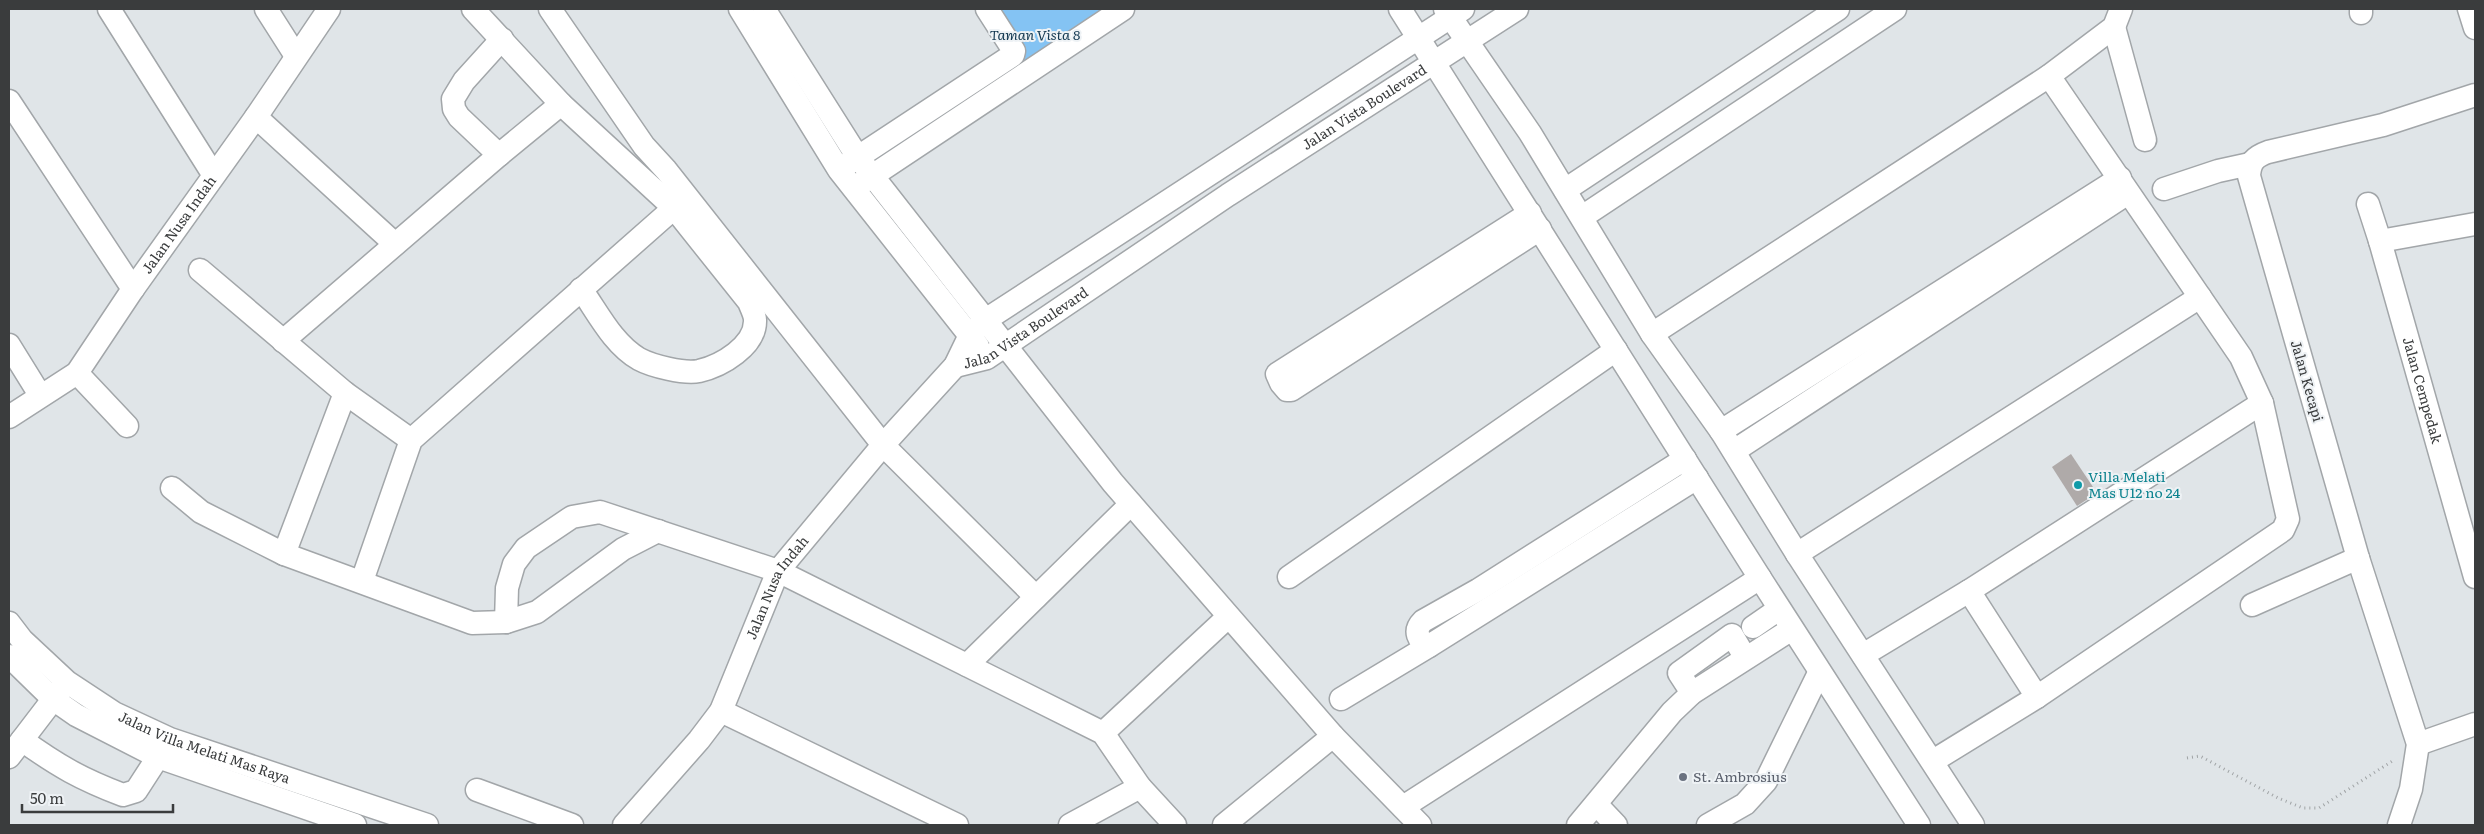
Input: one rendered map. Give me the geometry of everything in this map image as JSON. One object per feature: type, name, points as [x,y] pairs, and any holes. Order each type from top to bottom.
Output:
[{"type":"street","points":[[109,9],[213,174]]},
{"type":"street","points":[[266,9],[296,56]]},
{"type":"street","name":"Jalan Nusa Indah","points":[[9,417],[40,395],[77,373],[133,289],[213,174],[256,117],[329,9]]},
{"type":"street","points":[[473,9],[561,104],[674,208],[749,302],[756,320],[750,340],[731,357],[698,371],[668,369],[641,360],[623,349],[581,289]]},
{"type":"street","points":[[550,9],[644,146],[672,177],[884,445],[1036,597]]},
{"type":"street","points":[[740,9],[839,170],[987,358]]},
{"type":"street","points":[[764,9],[857,156],[1131,504],[1333,736],[1420,825]]},
{"type":"street","points":[[839,170],[857,156],[1013,55],[1014,51],[987,9]]},
{"type":"street","points":[[853,189],[871,174],[1124,9]]},
{"type":"street","points":[[1400,9],[1780,609],[1913,823]]},
{"type":"street","name":"Jalan Vista Boulevard","points":[[956,366],[987,358],[1005,344],[1228,195],[1517,9]]},
{"type":"street","points":[[1565,190],[1838,9]]},
{"type":"street","points":[[1582,217],[1895,9]]},
{"type":"street","points":[[2469,9],[2475,28]]},
{"type":"street","points":[[1453,12],[1467,40],[1582,217],[1652,334],[1721,431],[1797,554],[1974,825]]},
{"type":"street","name":"Jalan Vista Boulevard","points":[[956,366],[970,335],[987,319],[1419,38],[1453,12]]},
{"type":"street","points":[[1652,334],[2049,76],[2117,18],[2145,140]]},
{"type":"street","points":[[499,155],[459,117],[454,109],[454,99],[464,81],[502,39]]},
{"type":"street","points":[[1742,72],[1759,99]]},
{"type":"street","points":[[1933,761],[2037,697],[2283,530],[2288,519],[2262,403],[2241,357],[2049,76]]},
{"type":"street","points":[[2164,189],[2218,171],[2250,164],[2257,156],[2268,152],[2383,125],[2475,95]]},
{"type":"street","points":[[9,101],[133,289]]},
{"type":"street","points":[[283,341],[561,104]]},
{"type":"street","points":[[256,117],[395,244]]},
{"type":"street","name":"Jalan Kecapi","points":[[2250,164],[2249,176],[2358,558],[2418,744],[2411,789],[2399,825]]},
{"type":"street","points":[[1721,431],[2124,185]]},
{"type":"street","points":[[1734,451],[2124,185]]},
{"type":"street","name":"Jalan Cempedak","points":[[2368,204],[2475,577]]},
{"type":"street","points":[[362,581],[411,440],[674,208]]},
{"type":"street","points":[[1535,221],[1291,390],[1287,390],[1281,383],[1278,374],[1535,221]]},
{"type":"street","points":[[2380,241],[2475,224]]},
{"type":"street","points":[[200,270],[345,394],[411,440]]},
{"type":"street","points":[[1797,554],[2200,297]]},
{"type":"street","points":[[9,345],[40,395]]},
{"type":"street","points":[[1289,577],[1616,350]]},
{"type":"street","name":"Jalan Nusa Indah","points":[[624,825],[699,740],[721,711],[778,571],[884,445],[956,366]]},
{"type":"street","points":[[77,373],[127,426]]},
{"type":"street","points":[[284,554],[345,394]]},
{"type":"street","points":[[1863,656],[1969,591],[2262,403]]},
{"type":"street","points":[[1430,646],[1422,643],[1417,633],[1418,626],[1422,621],[1478,590],[1685,459]]},
{"type":"street","points":[[1341,699],[1430,646],[1697,478]]},
{"type":"street","points":[[172,488],[201,512],[284,554],[362,581],[472,623],[506,622],[537,612],[623,549],[658,531]]},
{"type":"street","points":[[967,665],[1131,504]]},
{"type":"street","points":[[506,622],[507,588],[514,564],[526,548],[572,517],[600,512],[778,571],[1103,732],[1140,787],[1175,825]]},
{"type":"street","points":[[2252,605],[2358,558]]},
{"type":"street","points":[[1402,807],[1760,578]]},
{"type":"street","points":[[1969,591],[2037,697]]},
{"type":"street","points":[[1753,627],[1780,609]]},
{"type":"street","points":[[1103,732],[1228,617]]},
{"type":"street","name":"Jalan Villa Melati Mas Raya","points":[[9,623],[76,715],[158,757],[355,825]]},
{"type":"street","points":[[1578,825],[1597,805],[1635,754],[1672,712],[1692,693],[1792,629]]},
{"type":"street","name":"Jalan Villa Melati Mas Raya","points":[[9,656],[60,691],[170,739],[427,825]]},
{"type":"street","points":[[1708,825],[1745,804],[1766,781],[1819,673]]},
{"type":"street","points":[[60,691],[15,748],[55,764],[79,778],[123,795],[136,791],[158,757]]},
{"type":"street","points":[[721,711],[957,825]]},
{"type":"street","points":[[2418,744],[2475,724]]},
{"type":"street","points":[[1224,825],[1333,736]]},
{"type":"street","points":[[1070,825],[1140,787]]},
{"type":"street","points":[[477,790],[572,825]]},
{"type":"street","points":[[1597,805],[1616,825]]},
{"type":"path","points":[[2187,758],[2200,756],[2278,798],[2303,808],[2319,808],[2418,744]]},
{"type":"green space","name":"Taman Vista 8","points":[[987,9],[1123,9],[1027,72]]},
{"type":"building","name":"Villa Melati Mas U12 no 24","points":[[2071,454],[2097,493],[2077,506],[2052,467]]},
{"type":"place","name":"Villa Melati Mas U12 no 24","points":[[2078,485]]},
{"type":"place","name":"St. Ambrosius","points":[[1683,777]]}]
